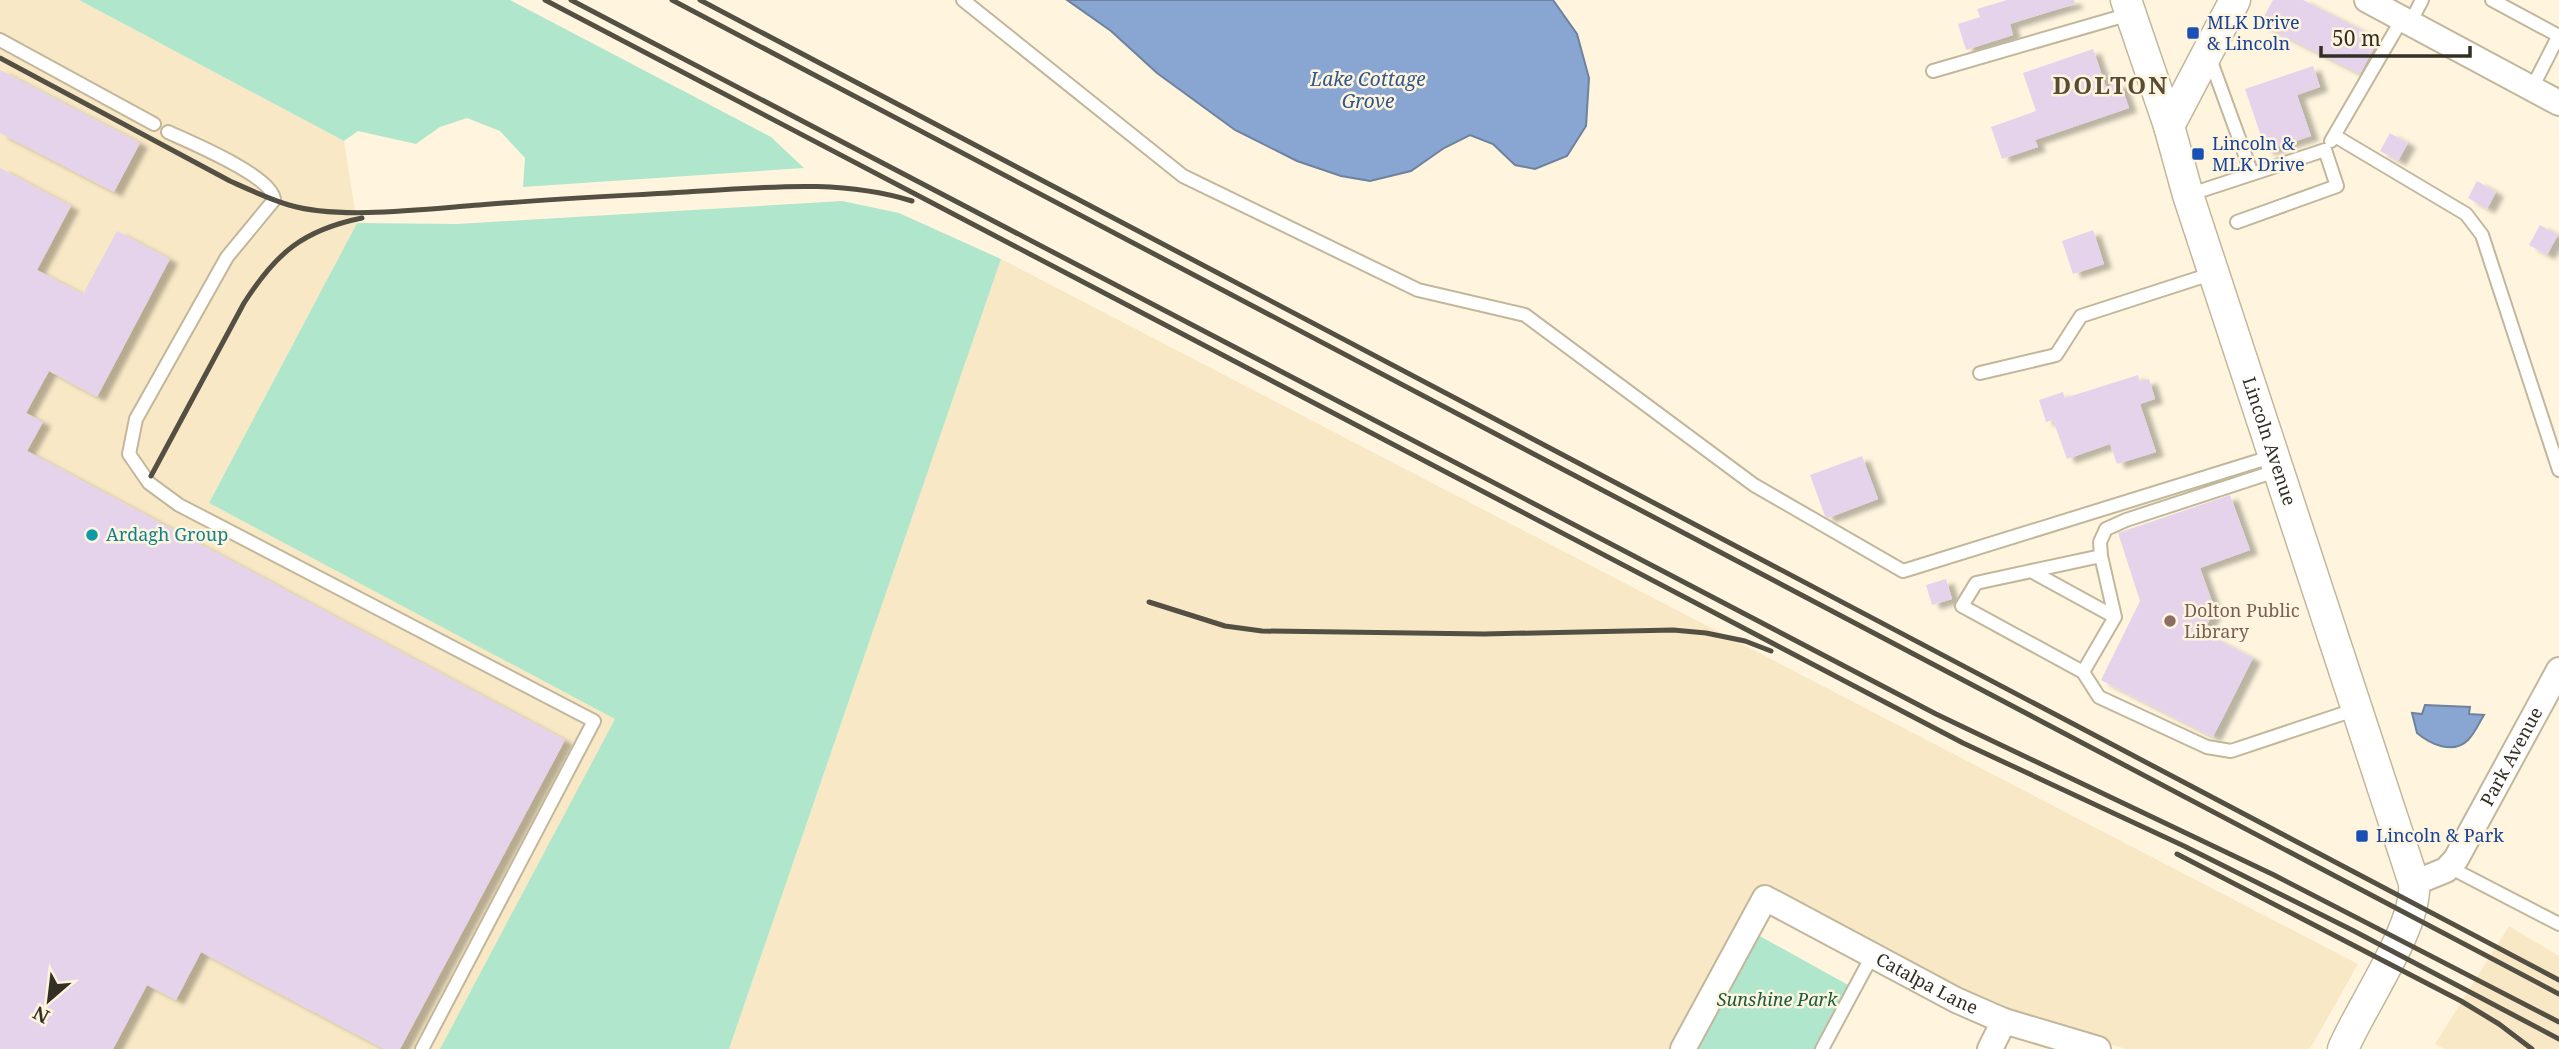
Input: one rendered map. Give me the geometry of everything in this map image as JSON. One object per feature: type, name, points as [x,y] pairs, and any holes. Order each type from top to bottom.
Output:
[{"type":"street","points":[[2169,126],[2235,0]]},
{"type":"street","points":[[2367,0],[2559,103]]},
{"type":"street","name":"Lincoln Avenue","points":[[2128,7],[2414,883]]},
{"type":"street","name":"Park Avenue","points":[[2449,867],[2467,842],[2559,670]]},
{"type":"street","points":[[2343,1049],[2406,925],[2414,902],[2414,883],[2449,867]]},
{"type":"street","name":"Catalpa Lane","points":[[1683,1049],[1765,898],[1945,994],[2004,1021],[2098,1049]]},
{"type":"street","points":[[1990,1049],[2004,1021]]},
{"type":"lane","points":[[963,0],[1183,176],[1418,290],[1525,315],[1754,485],[1903,571],[2277,463]]},
{"type":"lane","points":[[2188,195],[2325,150],[2422,0]]},
{"type":"lane","points":[[2492,0],[2559,36],[2532,88]]},
{"type":"lane","points":[[1933,71],[2128,7]]},
{"type":"lane","points":[[0,40],[154,124]]},
{"type":"lane","points":[[2208,52],[2252,174]]},
{"type":"lane","points":[[169,132],[254,174],[274,193],[274,200],[228,257],[136,419],[130,454],[149,482],[191,511],[594,721],[422,1049]]},
{"type":"lane","points":[[2335,136],[2466,214],[2482,235],[2559,470]]},
{"type":"lane","points":[[2237,222],[2337,186],[2325,150]]},
{"type":"lane","points":[[1980,373],[2056,355],[2081,316],[2214,273]]},
{"type":"lane","points":[[2083,673],[2115,617],[2101,556],[2100,542],[2106,529],[2277,463]]},
{"type":"lane","points":[[2101,556],[1976,583],[1962,606],[2083,673],[2099,697],[2207,747],[2231,751],[2357,709]]},
{"type":"lane","points":[[2031,571],[2115,617]]},
{"type":"lane","points":[[2449,867],[2559,924]]},
{"type":"lane","points":[[1822,1049],[1872,956]]},
{"type":"shaded area","points":[[0,0],[79,0],[344,141],[357,223],[209,503],[616,719],[440,1049],[0,1049]]},
{"type":"shaded area","points":[[1001,259],[2358,964],[2310,1049],[2126,1049],[1981,1002],[1777,897],[1698,1049],[729,1049]]},
{"type":"shaded area","points":[[2509,926],[2559,956],[2559,1049],[2444,1049],[2435,1044]]},
{"type":"green space","points":[[79,0],[510,0],[771,137],[804,168],[523,187],[525,158],[500,131],[467,118],[440,127],[416,144],[358,131],[344,141]]},
{"type":"green space","points":[[842,201],[899,213],[1001,259],[729,1049],[440,1049],[615,719],[209,503],[357,223],[457,224]]},
{"type":"green space","name":"Sunshine Park","points":[[1758,935],[1850,986],[1817,1049],[1697,1049]]},
{"type":"water","name":"Lake Cottage Grove","points":[[1067,0],[1553,0],[1577,34],[1589,78],[1586,126],[1567,156],[1535,169],[1515,165],[1493,144],[1470,135],[1444,148],[1411,171],[1370,181],[1341,176],[1297,161],[1235,130],[1157,73],[1111,31]]},
{"type":"water","points":[[2425,705],[2470,707],[2469,714],[2484,715],[2468,740],[2456,747],[2442,746],[2417,733],[2412,713],[2422,714]]},
{"type":"building","points":[[2007,0],[2074,0],[2075,4],[2010,24],[2013,35],[1966,50],[1958,24],[1980,17],[1977,9]]},
{"type":"building","points":[[2273,0],[2303,0],[2379,39],[2360,74],[2260,24]]},
{"type":"building","points":[[2093,49],[2106,87],[2120,82],[2129,108],[2035,140],[2038,147],[2002,159],[1991,127],[2036,111],[2023,73]]},
{"type":"building","points":[[2313,66],[2320,87],[2297,95],[2311,136],[2266,151],[2245,89]]},
{"type":"building","points":[[0,70],[140,143],[114,192],[0,133]]},
{"type":"building","points":[[2390,133],[2408,143],[2398,161],[2380,151]]},
{"type":"building","name":"Ardagh Group","points":[[0,168],[71,206],[37,270],[83,294],[117,231],[170,259],[97,397],[49,371],[26,413],[43,422],[27,451],[565,740],[400,1049],[384,1049],[201,952],[176,1000],[147,985],[113,1049],[0,1049]]},
{"type":"building","points":[[2477,181],[2496,192],[2487,209],[2468,198]]},
{"type":"building","points":[[2540,225],[2558,235],[2547,255],[2529,245]]},
{"type":"building","points":[[2093,230],[2104,264],[2073,274],[2062,241]]},
{"type":"building","points":[[2138,375],[2140,382],[2149,379],[2155,399],[2140,404],[2156,452],[2117,464],[2110,444],[2067,459],[2053,420],[2046,422],[2039,400],[2063,392],[2065,398]]},
{"type":"building","points":[[1862,456],[1878,499],[1828,518],[1810,475]]},
{"type":"building","name":"Dolton Public Library","points":[[2230,495],[2250,550],[2200,568],[2215,610],[2203,632],[2253,658],[2213,737],[2101,680],[2140,601],[2118,533]]},
{"type":"building","points":[[1946,579],[1952,599],[1932,605],[1926,585]]},
{"type":"railway","points":[[545,0],[1963,743],[2184,846],[2354,931],[2559,1039]]},
{"type":"railway","points":[[571,0],[1936,714],[2274,875],[2559,1022]]},
{"type":"railway","points":[[672,0],[2559,994]]},
{"type":"railway","points":[[700,0],[2559,980]]},
{"type":"railway","points":[[0,58],[230,181],[274,200],[309,209],[383,212],[557,199],[800,186],[856,189],[912,201]]},
{"type":"railway","points":[[151,476],[244,303],[268,270],[280,257],[307,237],[323,229],[362,218]]},
{"type":"railway","points":[[1149,602],[1225,626],[1262,631],[1484,634],[1673,630],[1745,641],[1771,651]]},
{"type":"railway","points":[[2177,854],[2461,1001],[2499,1024],[2532,1049]]},
{"type":"place","name":"MLK Drive & Lincoln","points":[[2193,33]]},
{"type":"place","name":"Lincoln & MLK Drive","points":[[2198,154]]},
{"type":"place","name":"Ardagh Group","points":[[92,535]]},
{"type":"place","name":"Dolton Public Library","points":[[2170,621]]},
{"type":"place","name":"Lincoln & Park","points":[[2362,836]]},
{"type":"district","name":"DOLTON","points":[[2111,86]]}]
